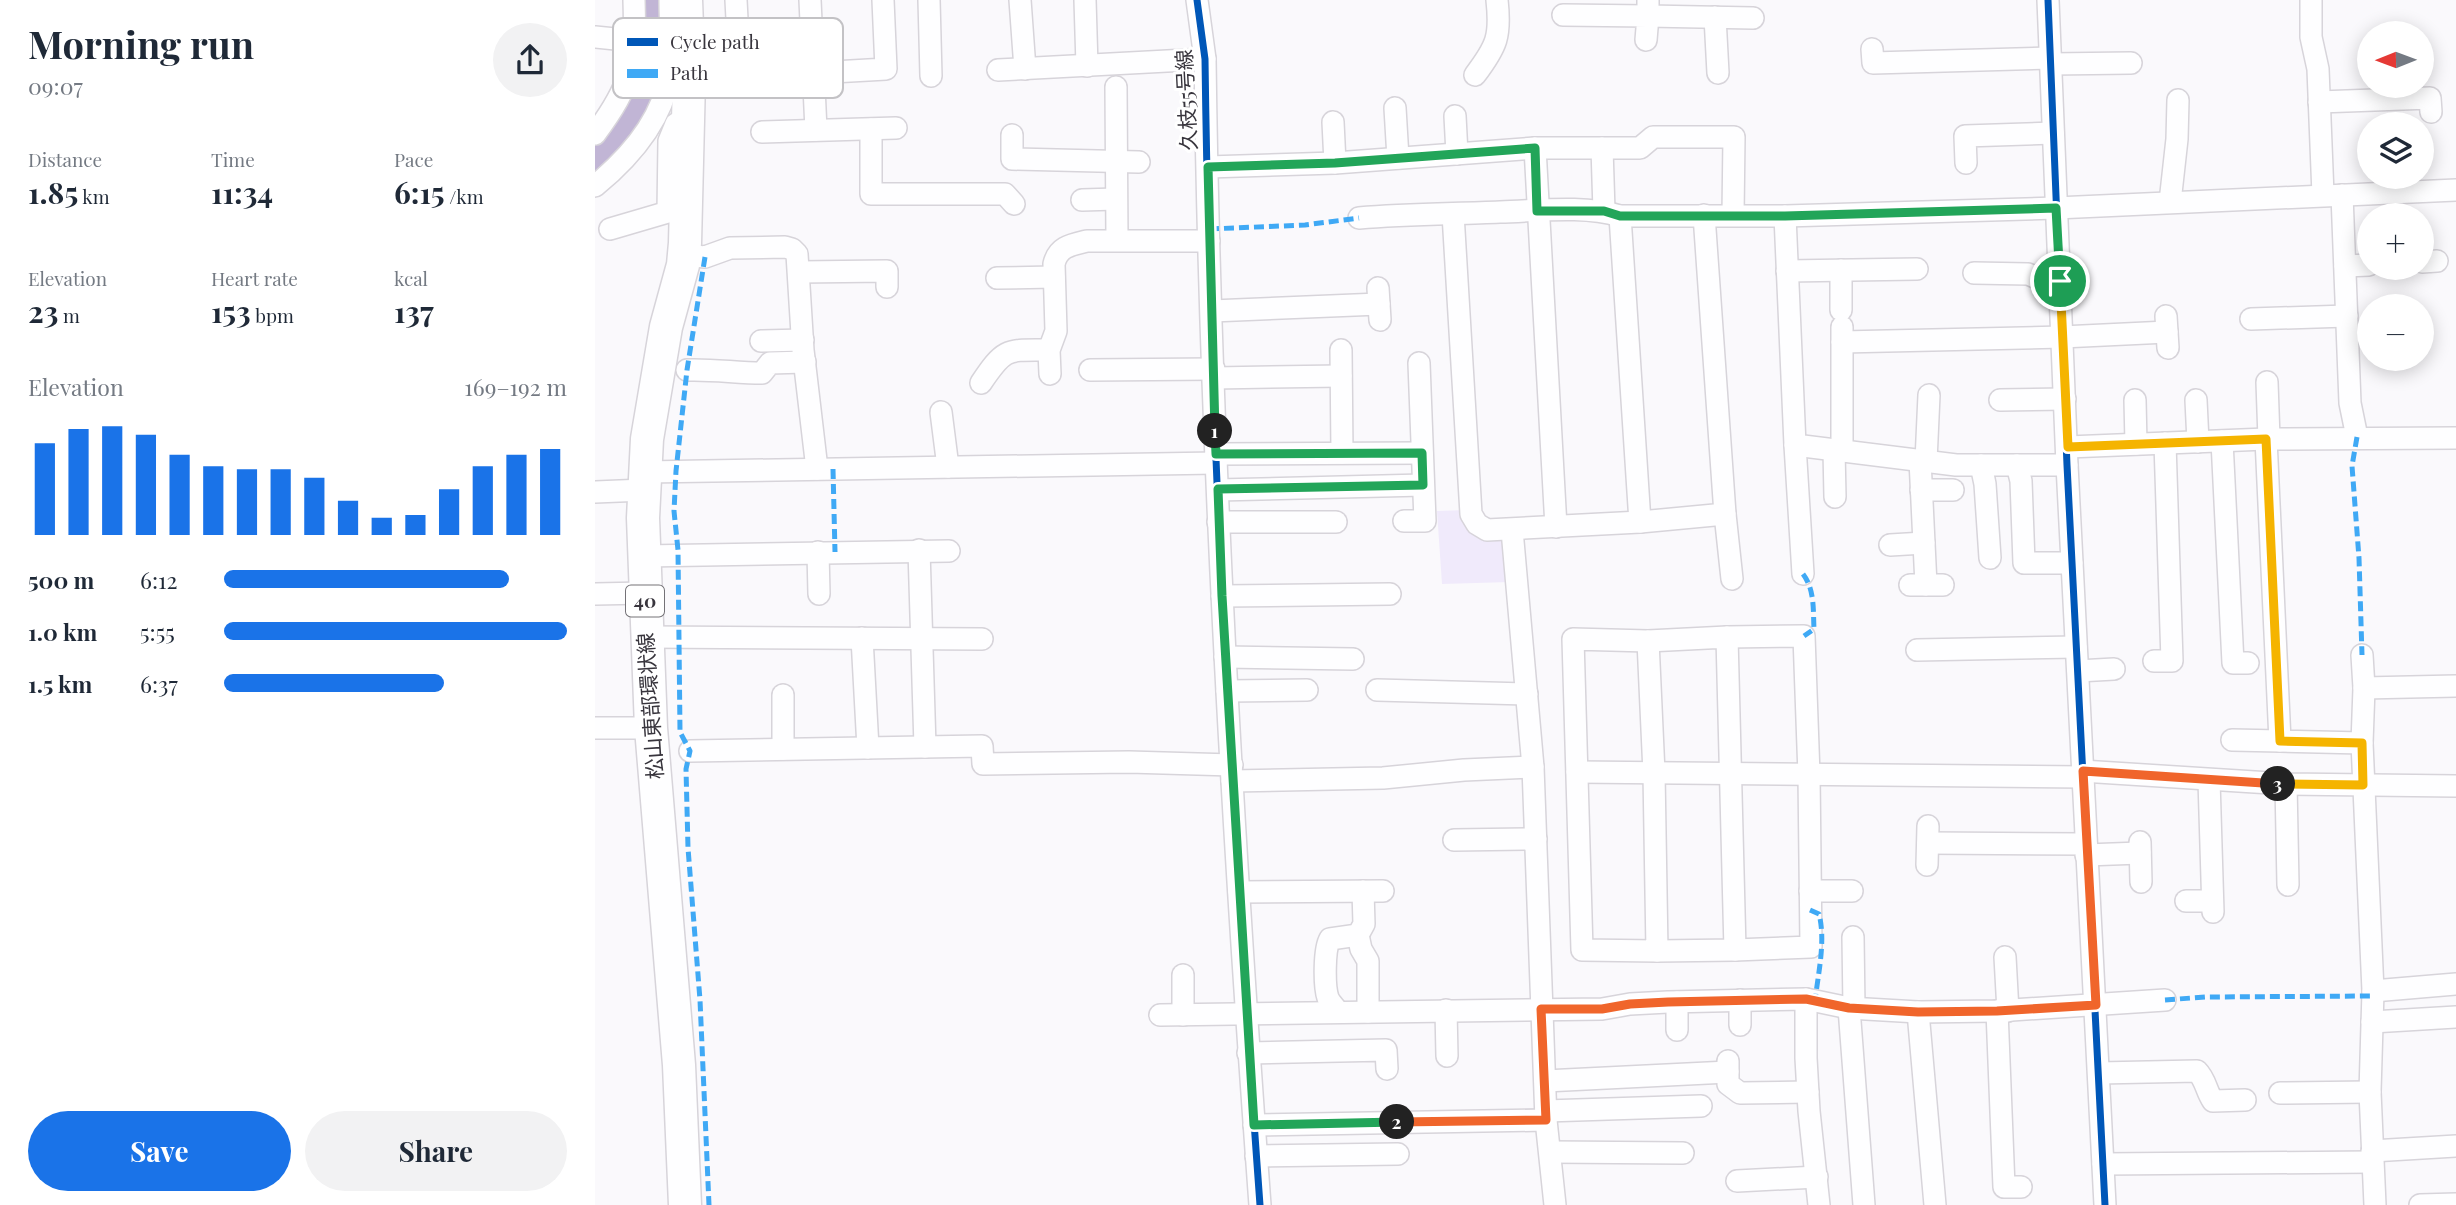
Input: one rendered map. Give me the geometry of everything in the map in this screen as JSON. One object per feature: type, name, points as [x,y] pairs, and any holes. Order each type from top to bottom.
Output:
[{"type":"main road","name":"松山東部環状線","points":[[686,0],[687,18]]},
{"type":"main road","name":"松山東部環状線","points":[[685,1205],[679,1065],[651,728],[645,593],[644,481],[647,439],[666,327],[684,255],[689,98]]},
{"type":"street","points":[[634,0],[634,18]]},
{"type":"street","points":[[670,0],[670,18]]},
{"type":"street","points":[[736,0],[737,18]]},
{"type":"street","points":[[810,0],[811,18]]},
{"type":"street","points":[[843,71],[886,69],[883,0]]},
{"type":"street","points":[[929,0],[931,76]]},
{"type":"street","points":[[1020,0],[1025,69]]},
{"type":"street","points":[[1085,0],[1087,66]]},
{"type":"street","name":"久枝55号線","points":[[1197,0],[1205,59],[1218,522],[1225,657],[1248,1053],[1260,1205]]},
{"type":"street","points":[[1475,75],[1493,52],[1500,24],[1497,0]]},
{"type":"street","points":[[2048,0],[2072,563],[2105,1205]]},
{"type":"street","points":[[2311,0],[2311,37],[2318,69],[2319,102],[2311,131],[2332,195],[2345,266],[2350,403],[2357,437]]},
{"type":"street","points":[[1563,15],[1648,8],[1715,18],[1753,18]]},
{"type":"street","points":[[1646,40],[1648,8]]},
{"type":"street","points":[[1715,18],[1718,73]]},
{"type":"street","points":[[595,37],[613,39]]},
{"type":"street","points":[[1872,49],[1873,63],[1953,68],[2051,61],[2131,63]]},
{"type":"street","points":[[998,70],[1205,59]]},
{"type":"street","points":[[1117,87],[1117,240]]},
{"type":"street","points":[[595,134],[617,98]]},
{"type":"street","points":[[595,186],[624,160],[663,98]]},
{"type":"street","points":[[814,98],[815,130]]},
{"type":"street","points":[[2319,102],[2430,98],[2431,112]]},
{"type":"street","points":[[2170,202],[2178,100]]},
{"type":"street","points":[[1395,108],[1398,158]]},
{"type":"street","points":[[1455,116],[1457,154]]},
{"type":"street","points":[[610,229],[668,212],[669,141],[676,124],[688,118]]},
{"type":"street","points":[[1333,122],[1335,163]]},
{"type":"street","points":[[762,132],[896,128]]},
{"type":"street","points":[[871,129],[871,194],[1005,194],[1014,204]]},
{"type":"street","points":[[1966,163],[1965,136],[2053,133]]},
{"type":"street","points":[[1012,135],[1012,159],[1139,162]]},
{"type":"street","points":[[1208,167],[1335,163],[1535,148],[1640,148],[1653,137],[1734,137],[1733,215]]},
{"type":"street","points":[[1535,148],[1556,527]]},
{"type":"street","points":[[1602,148],[1612,213],[1640,522]]},
{"type":"street","points":[[1359,218],[1537,211],[1785,216],[2056,208],[2456,190]]},
{"type":"street","points":[[1082,200],[1116,199]]},
{"type":"street","points":[[1453,214],[1471,514],[1477,524],[1487,530],[1512,530],[1725,514]]},
{"type":"street","points":[[1704,215],[1732,579]]},
{"type":"street","points":[[1785,216],[1803,574]]},
{"type":"street","points":[[1049,374],[1049,350],[1056,331],[1057,254],[1067,246],[1087,241],[1209,242]]},
{"type":"street","points":[[684,255],[705,257],[730,248],[785,247],[792,248],[797,254],[817,470]]},
{"type":"street","points":[[2345,266],[2357,266]]},
{"type":"street","points":[[1787,271],[1917,269]]},
{"type":"street","points":[[1835,496],[1841,270]]},
{"type":"street","points":[[799,272],[887,271],[887,287]]},
{"type":"street","points":[[1974,273],[2028,274],[2044,281],[2060,281]]},
{"type":"street","points":[[997,278],[1055,277]]},
{"type":"street","points":[[1212,311],[1379,304]]},
{"type":"street","points":[[2251,319],[2347,316]]},
{"type":"street","points":[[1841,326],[2063,337],[2167,332]]},
{"type":"street","points":[[761,341],[803,340]]},
{"type":"street","points":[[981,383],[997,358],[1007,352],[1049,350]]},
{"type":"street","points":[[1341,351],[1342,453]]},
{"type":"street","points":[[687,370],[718,369],[729,373],[762,373],[770,363],[805,362]]},
{"type":"street","points":[[1404,521],[1425,521],[1419,363]]},
{"type":"street","points":[[1090,370],[1341,376]]},
{"type":"street","points":[[2267,382],[2280,741]]},
{"type":"street","points":[[1926,585],[1921,490],[1929,395]]},
{"type":"street","points":[[2000,400],[2066,399]]},
{"type":"street","points":[[2135,400],[2136,444]]},
{"type":"street","points":[[2196,400],[2198,442]]},
{"type":"street","points":[[941,412],[949,467]]},
{"type":"street","points":[[1795,445],[1923,461],[2017,465],[2136,444],[2357,437],[2456,438]]},
{"type":"street","points":[[2222,441],[2233,663],[2248,663]]},
{"type":"street","points":[[2154,661],[2172,661],[2165,443]]},
{"type":"street","points":[[595,492],[644,481],[817,470],[1342,453],[1422,453]]},
{"type":"street","points":[[1981,465],[1985,484],[1990,558]]},
{"type":"street","points":[[2017,465],[2021,481],[2024,563],[2072,563]]},
{"type":"street","points":[[1218,489],[1423,485]]},
{"type":"street","points":[[1921,490],[1953,490]]},
{"type":"street","points":[[1218,522],[1336,522]]},
{"type":"street","points":[[1512,530],[1533,767],[1546,1115],[1555,1205]]},
{"type":"street","points":[[1890,545],[1923,543]]},
{"type":"street","points":[[919,550],[925,747]]},
{"type":"street","points":[[644,556],[949,551]]},
{"type":"street","points":[[818,552],[819,594]]},
{"type":"street","points":[[595,594],[645,593]]},
{"type":"street","points":[[1222,596],[1325,603],[1390,594]]},
{"type":"street","points":[[1804,636],[1811,947],[1582,950],[1573,639],[1648,641],[1727,637],[1804,636]]},
{"type":"street","points":[[647,637],[982,639]]},
{"type":"street","points":[[1727,637],[1735,950]]},
{"type":"street","points":[[862,638],[868,748]]},
{"type":"street","points":[[1648,641],[1654,773],[1657,951]]},
{"type":"street","points":[[1917,651],[2076,647]]},
{"type":"street","points":[[2362,655],[2363,785],[2373,991],[2369,1092],[2375,1205]]},
{"type":"street","points":[[1225,657],[1353,659]]},
{"type":"street","points":[[2078,671],[2115,669]]},
{"type":"street","points":[[2364,688],[2456,686]]},
{"type":"street","points":[[1227,691],[1307,690]]},
{"type":"street","points":[[1377,690],[1527,694]]},
{"type":"street","points":[[783,695],[783,749]]},
{"type":"street","points":[[595,728],[651,728]]},
{"type":"street","points":[[2232,740],[2362,743]]},
{"type":"street","points":[[690,751],[982,746],[983,764],[1129,762],[1232,773],[1383,778],[1533,767]]},
{"type":"street","points":[[1577,772],[2083,774],[2286,784],[2456,786]]},
{"type":"street","points":[[2186,901],[2212,907],[2209,780]]},
{"type":"street","points":[[2286,784],[2287,886]]},
{"type":"street","points":[[1927,864],[1928,835],[2086,849],[2140,847],[2141,882]]},
{"type":"street","points":[[1454,841],[1536,839]]},
{"type":"street","points":[[1239,892],[1373,891],[1364,925],[1358,935],[1361,949],[1368,961],[1368,1012]]},
{"type":"street","points":[[1810,891],[1852,891]]},
{"type":"street","points":[[1338,1012],[1328,1000],[1326,990],[1325,946],[1330,939],[1358,935]]},
{"type":"street","points":[[1853,937],[1852,1008],[1864,1205]]},
{"type":"street","points":[[2005,957],[2004,1187],[2021,1187]]},
{"type":"street","points":[[1183,975],[1183,1015]]},
{"type":"street","points":[[2373,991],[2456,984]]},
{"type":"street","points":[[1160,1015],[1602,1009],[1630,1004],[1806,999],[1852,1008],[1918,1012],[2003,1011],[2165,1000]]},
{"type":"street","points":[[1806,999],[1808,1092],[1819,1205]]},
{"type":"street","points":[[1740,1000],[1740,1025]]},
{"type":"street","points":[[1677,1002],[1677,1030]]},
{"type":"street","points":[[1447,1010],[1447,1056]]},
{"type":"street","points":[[1918,1012],[1935,1205]]},
{"type":"street","points":[[2372,1022],[2456,1017]]},
{"type":"street","points":[[1248,1053],[1386,1050],[1387,1069]]},
{"type":"street","points":[[1545,1081],[1728,1066],[1728,1084],[1740,1093],[1808,1092]]},
{"type":"street","points":[[2099,1073],[2197,1071],[2204,1078],[2213,1101],[2245,1100]]},
{"type":"street","points":[[2280,1093],[2369,1092]]},
{"type":"street","points":[[1254,1125],[1546,1115],[1701,1106]]},
{"type":"street","points":[[2103,1164],[2372,1156],[2456,1146]]},
{"type":"street","points":[[1550,1152],[1683,1153]]},
{"type":"street","points":[[1256,1156],[1398,1154]]},
{"type":"street","points":[[1737,1181],[1818,1177]]},
{"type":"street","points":[[2420,1205],[2456,1204]]},
{"type":"shaded area","points":[[1467,510],[1505,534],[1510,582],[1442,584],[1437,511]]},
{"type":"waterway","points":[[654,0],[656,18]]},
{"type":"waterway","points":[[595,167],[618,141],[644,98]]},
{"type":"marked path","points":[[1209,229],[1305,225],[1359,218]]},
{"type":"marked path","points":[[705,257],[687,370],[674,511],[678,550],[680,732],[690,751],[686,769],[688,848],[700,1000],[709,1205]]},
{"type":"marked path","points":[[2357,437],[2352,466],[2359,558],[2362,655]]},
{"type":"marked path","points":[[833,469],[835,552]]},
{"type":"marked path","points":[[1803,574],[1811,593],[1814,629],[1804,636]]},
{"type":"marked path","points":[[1810,910],[1819,914],[1822,935],[1815,1001]]},
{"type":"marked path","points":[[2165,1000],[2205,997],[2373,996]]},
{"type":"cycle path","points":[[1197,0],[1205,59],[1212,346],[1224,632],[1260,1205]]},
{"type":"cycle path","points":[[2048,0],[2067,465],[2105,1205]]},
{"type":"route","points":[[1535,148],[1537,211],[1604,211],[1620,216],[1785,216],[2056,208],[2060,281],[2068,447],[2266,439],[2280,741],[2362,743],[2363,785],[2286,784],[2083,771],[2096,1005],[1997,1011],[1918,1012],[1849,1008],[1806,999],[1668,1002],[1602,1009],[1541,1009],[1546,1120],[1254,1125],[1218,489],[1423,485],[1422,453],[1216,454],[1208,167],[1335,163],[1535,148]]}]
